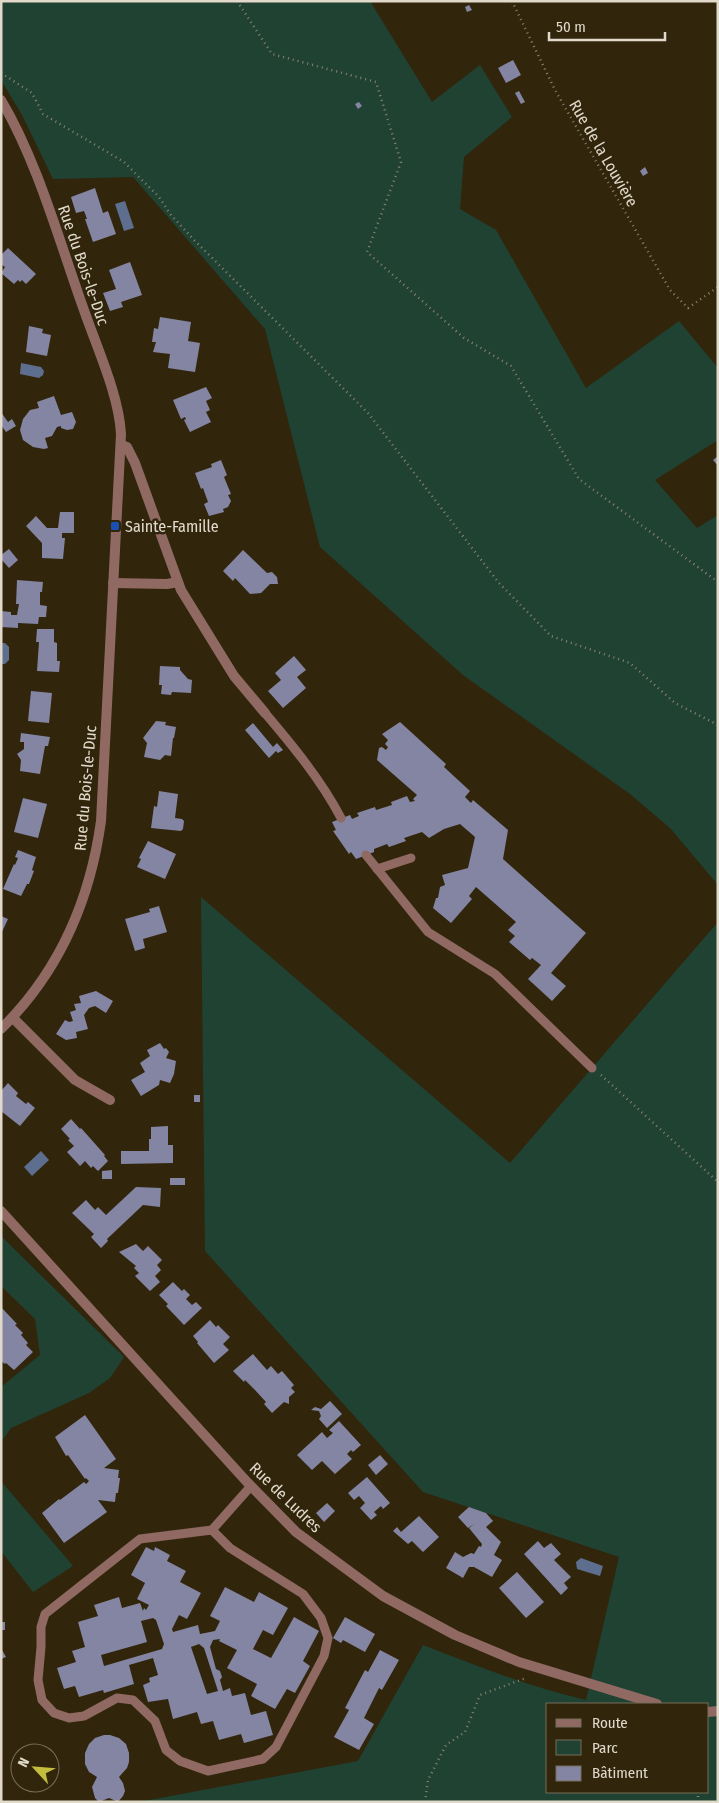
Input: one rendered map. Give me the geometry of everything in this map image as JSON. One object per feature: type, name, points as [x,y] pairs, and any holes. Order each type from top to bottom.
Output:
[{"type":"street","name":"Rue du Bois-le-Duc","points":[[1,100],[18,131],[42,192],[121,421],[98,844],[78,914],[63,946],[42,981],[13,1018],[1,1029]]},
{"type":"street","points":[[121,445],[127,447],[135,463],[178,582],[191,607],[234,676],[265,714]]},
{"type":"street","points":[[113,584],[167,584],[178,582]]},
{"type":"street","points":[[13,1018],[75,1080],[110,1100]]},
{"type":"street","name":"Rue de Ludres","points":[[1,1210],[251,1486],[296,1532],[383,1596],[455,1635],[510,1659],[654,1703]]},
{"type":"lane","points":[[265,714],[287,739],[326,792],[342,818]]},
{"type":"lane","points":[[366,855],[428,932],[495,974],[592,1068]]},
{"type":"lane","points":[[377,869],[411,858]]},
{"type":"lane","points":[[212,1530],[230,1548],[303,1594],[321,1618],[328,1638],[324,1656],[276,1747],[263,1759],[208,1771],[180,1761],[166,1750],[156,1722],[133,1700],[117,1698],[84,1716],[69,1718],[54,1713],[42,1700],[38,1680],[41,1647],[40,1627],[45,1614],[140,1539],[212,1530],[251,1486]]},
{"type":"path","points":[[237,1],[272,54],[376,82],[401,162],[367,252],[464,338],[511,366],[579,479],[718,582]]},
{"type":"path","name":"Rue de la Louvière","points":[[512,1],[555,90],[665,282],[678,300],[688,308],[718,287]]},
{"type":"path","points":[[1,73],[32,93],[43,114],[124,162],[143,180],[171,215],[201,247],[368,413],[499,583],[551,636],[630,663],[675,703],[718,725]]},
{"type":"path","points":[[592,1068],[718,1182]]},
{"type":"path","points":[[425,1802],[428,1780],[446,1745],[465,1732],[480,1695],[546,1671]]},
{"type":"green space","points":[[1,1],[370,1],[432,102],[480,65],[512,117],[464,157],[460,209],[496,230],[586,388],[679,321],[718,368],[718,440],[655,480],[697,528],[718,515],[718,885],[670,828],[630,794],[463,675],[320,547],[265,329],[133,177],[53,179],[22,115],[1,80]]},
{"type":"green space","points":[[201,897],[510,1163],[718,922],[718,1802],[139,1802],[358,1761],[423,1645],[524,1682],[586,1700],[619,1557],[423,1492],[205,1251]]},
{"type":"green space","points":[[1,1236],[124,1357],[110,1378],[89,1393],[11,1428],[1,1442],[1,1387],[40,1355],[35,1319],[1,1286]]},
{"type":"green space","points":[[1,1481],[73,1566],[33,1592],[1,1551]]},
{"type":"water","points":[[125,201],[134,228],[124,231],[115,204]]},
{"type":"water","points":[[21,363],[41,367],[44,371],[43,375],[39,378],[20,374]]},
{"type":"water","points":[[1,643],[5,643],[9,647],[9,660],[5,664],[1,664]]},
{"type":"water","points":[[41,1151],[49,1160],[32,1176],[24,1167]]},
{"type":"water","points":[[581,1558],[603,1566],[600,1576],[577,1569],[576,1562]]},
{"type":"building","points":[[469,5],[472,10],[467,12],[465,7]]},
{"type":"building","points":[[513,60],[521,75],[506,83],[498,68]]},
{"type":"building","points":[[519,91],[525,102],[521,104],[515,93]]},
{"type":"building","points":[[359,102],[362,106],[358,109],[355,104]]},
{"type":"building","points":[[645,167],[648,173],[643,176],[640,171]]},
{"type":"building","points":[[95,188],[103,213],[108,211],[116,234],[93,242],[84,211],[76,213],[71,197]]},
{"type":"building","points":[[8,248],[36,274],[26,284],[22,280],[20,282],[18,280],[14,284],[1,273],[5,267],[1,264],[1,255]]},
{"type":"building","points":[[130,262],[142,295],[121,302],[123,307],[110,311],[103,293],[116,289],[109,270]]},
{"type":"building","points":[[160,317],[191,322],[188,341],[200,343],[195,372],[168,368],[170,354],[153,352],[156,342],[152,342],[154,328],[158,329]]},
{"type":"building","points":[[29,326],[43,329],[42,333],[51,335],[47,356],[26,352]]},
{"type":"building","points":[[206,387],[212,398],[206,401],[210,410],[206,412],[211,422],[190,432],[184,420],[186,419],[185,417],[181,419],[173,400]]},
{"type":"building","points":[[54,396],[61,415],[72,412],[76,422],[73,429],[67,430],[61,428],[61,426],[57,427],[52,436],[45,438],[48,448],[33,447],[23,440],[20,430],[23,419],[30,410],[39,408],[37,402]]},
{"type":"building","points":[[1,412],[8,422],[12,419],[16,426],[6,432],[1,425]]},
{"type":"building","points":[[718,456],[718,466],[713,460]]},
{"type":"building","points":[[221,460],[227,475],[224,477],[231,494],[228,495],[231,501],[228,507],[223,509],[224,512],[209,516],[204,504],[208,502],[195,473],[212,467],[211,464]]},
{"type":"building","points":[[60,512],[74,512],[74,533],[62,533],[62,538],[65,538],[63,559],[42,558],[42,543],[26,526],[36,516],[47,528],[58,528]]},
{"type":"building","points":[[9,549],[18,560],[9,568],[1,559],[1,555]]},
{"type":"building","points":[[243,550],[267,573],[272,572],[277,577],[278,584],[270,584],[261,593],[250,594],[235,578],[233,581],[223,571]]},
{"type":"building","points":[[17,580],[43,582],[42,592],[40,592],[40,605],[47,606],[46,617],[39,617],[38,624],[18,623],[18,628],[1,627],[1,611],[17,615],[19,604],[16,604]]},
{"type":"building","points":[[37,629],[54,629],[54,642],[57,643],[57,661],[60,661],[59,672],[37,671],[39,642],[36,642]]},
{"type":"building","points":[[294,656],[306,670],[297,677],[306,688],[283,708],[268,691],[281,680],[275,673]]},
{"type":"building","points":[[160,666],[180,667],[180,670],[188,679],[192,680],[191,693],[172,692],[171,695],[161,694],[162,685],[159,685]]},
{"type":"building","points":[[31,691],[52,693],[49,723],[28,721]]},
{"type":"building","points":[[156,721],[166,722],[165,725],[176,727],[171,756],[165,755],[160,760],[144,757],[147,743],[143,738]]},
{"type":"building","points":[[400,722],[446,764],[444,767],[470,791],[465,797],[471,803],[473,800],[508,830],[503,859],[586,933],[551,973],[566,986],[552,1001],[528,979],[541,965],[532,958],[530,960],[509,942],[515,936],[508,930],[516,922],[476,887],[469,896],[472,899],[451,923],[433,908],[436,898],[438,898],[440,887],[445,885],[442,875],[468,868],[475,837],[460,824],[444,829],[429,838],[422,832],[404,838],[406,841],[389,847],[387,844],[374,849],[374,852],[356,859],[351,852],[349,854],[333,831],[336,830],[332,822],[350,815],[352,819],[359,816],[357,813],[375,807],[376,810],[392,805],[391,802],[407,796],[410,802],[415,801],[413,799],[417,795],[377,760],[379,748],[382,747],[386,750],[388,747],[385,744],[388,740],[382,734]]},
{"type":"building","points":[[253,723],[273,747],[277,743],[283,750],[278,753],[276,751],[269,758],[245,730]]},
{"type":"building","points":[[21,733],[50,737],[48,746],[45,746],[40,774],[20,771],[21,760],[17,754],[24,749],[24,742],[20,742]]},
{"type":"building","points":[[159,791],[178,794],[175,818],[184,821],[181,831],[151,828],[154,806],[157,807]]},
{"type":"building","points":[[23,798],[47,804],[38,838],[14,832]]},
{"type":"building","points":[[148,841],[176,854],[165,879],[137,867],[141,859],[139,858]]},
{"type":"building","points":[[18,850],[36,857],[32,870],[34,871],[29,884],[27,884],[21,896],[3,889],[18,858],[15,857]]},
{"type":"building","points":[[159,906],[167,932],[143,939],[145,948],[135,951],[125,919],[150,912],[149,909]]},
{"type":"building","points":[[1,916],[8,919],[1,934]]},
{"type":"building","points":[[96,991],[113,1001],[106,1013],[95,1006],[89,1008],[84,1015],[88,1029],[76,1032],[77,1038],[66,1040],[56,1034],[65,1020],[73,1021],[70,1012],[76,1010],[74,1004],[81,1003],[79,996]]},
{"type":"building","points":[[160,1043],[169,1052],[166,1058],[176,1061],[174,1074],[170,1083],[160,1080],[159,1085],[141,1096],[131,1080],[145,1072],[140,1063],[150,1056],[147,1050]]},
{"type":"building","points":[[8,1083],[18,1093],[16,1096],[35,1108],[20,1126],[1,1111],[1,1091]]},
{"type":"building","points":[[194,1095],[200,1095],[200,1102],[194,1102]]},
{"type":"building","points":[[71,1119],[105,1155],[108,1161],[98,1171],[93,1166],[91,1168],[85,1161],[80,1166],[67,1152],[74,1146],[61,1129]]},
{"type":"building","points":[[168,1126],[168,1145],[173,1145],[173,1163],[121,1164],[121,1151],[149,1151],[151,1127]]},
{"type":"building","points":[[112,1170],[112,1179],[102,1179],[102,1171]]},
{"type":"building","points":[[170,1178],[185,1178],[185,1185],[170,1185]]},
{"type":"building","points":[[136,1187],[161,1188],[160,1207],[143,1205],[107,1239],[108,1241],[101,1248],[91,1237],[94,1234],[72,1213],[86,1200],[95,1210],[98,1207],[106,1215]]},
{"type":"building","points":[[136,1244],[143,1251],[148,1246],[162,1260],[157,1265],[161,1270],[155,1276],[160,1282],[150,1291],[135,1276],[139,1273],[134,1268],[136,1266],[119,1252]]},
{"type":"building","points":[[173,1282],[182,1291],[184,1289],[190,1295],[186,1299],[192,1305],[196,1302],[202,1308],[184,1325],[166,1306],[168,1304],[159,1295]]},
{"type":"building","points":[[1,1307],[17,1324],[15,1325],[23,1333],[21,1335],[28,1343],[26,1345],[33,1352],[14,1370],[1,1361]]},
{"type":"building","points":[[210,1320],[230,1337],[223,1344],[229,1350],[214,1363],[193,1336]]},
{"type":"building","points":[[253,1354],[267,1370],[271,1366],[278,1374],[282,1371],[294,1385],[291,1388],[295,1392],[289,1397],[289,1404],[284,1402],[272,1413],[264,1404],[266,1402],[255,1390],[233,1371]]},
{"type":"building","points":[[330,1401],[342,1414],[327,1428],[319,1419],[321,1416],[319,1411],[311,1410],[315,1407],[321,1409]]},
{"type":"building","points":[[85,1415],[116,1459],[104,1468],[119,1470],[118,1493],[116,1493],[115,1502],[98,1500],[107,1512],[64,1543],[42,1513],[59,1499],[84,1482],[86,1484],[89,1481],[85,1479],[68,1455],[66,1456],[55,1437]]},
{"type":"building","points":[[339,1421],[361,1445],[353,1452],[351,1450],[347,1454],[352,1459],[335,1474],[322,1461],[312,1470],[297,1455],[322,1432],[327,1438],[333,1433],[329,1430]]},
{"type":"building","points":[[380,1455],[388,1464],[376,1475],[368,1465]]},
{"type":"building","points":[[367,1477],[390,1503],[383,1509],[381,1506],[374,1512],[377,1515],[371,1520],[360,1508],[365,1503],[359,1496],[354,1500],[348,1493]]},
{"type":"building","points":[[327,1503],[335,1511],[324,1522],[316,1513]]},
{"type":"building","points":[[469,1507],[486,1513],[493,1521],[486,1527],[501,1542],[494,1555],[502,1560],[492,1577],[474,1567],[469,1567],[463,1578],[446,1568],[455,1552],[463,1557],[471,1553],[474,1554],[479,1546],[481,1547],[482,1544],[469,1528],[474,1524],[468,1528],[458,1517]]},
{"type":"building","points":[[419,1516],[439,1537],[423,1552],[412,1541],[408,1544],[393,1531],[397,1527],[401,1532]]},
{"type":"building","points":[[538,1541],[544,1548],[551,1543],[561,1554],[554,1560],[571,1577],[564,1583],[568,1588],[561,1595],[524,1554]]},
{"type":"building","points":[[146,1547],[154,1551],[155,1547],[170,1555],[167,1561],[186,1571],[180,1582],[201,1593],[187,1619],[179,1615],[172,1629],[173,1632],[198,1625],[200,1634],[215,1631],[220,1621],[210,1616],[225,1587],[254,1602],[259,1592],[288,1608],[273,1635],[263,1630],[253,1649],[271,1658],[294,1617],[319,1631],[303,1661],[310,1666],[295,1693],[287,1689],[275,1709],[251,1696],[257,1684],[227,1668],[237,1650],[219,1641],[220,1639],[213,1640],[210,1647],[216,1669],[220,1671],[222,1677],[220,1680],[223,1691],[230,1688],[232,1696],[245,1693],[251,1715],[266,1711],[273,1735],[244,1743],[241,1734],[219,1740],[213,1721],[201,1724],[197,1712],[173,1719],[168,1699],[148,1702],[143,1685],[150,1682],[149,1678],[158,1675],[153,1658],[129,1665],[134,1684],[104,1693],[103,1690],[79,1697],[75,1686],[64,1689],[57,1668],[76,1662],[72,1651],[85,1647],[78,1622],[98,1616],[94,1605],[119,1597],[122,1608],[140,1603],[143,1611],[149,1605],[137,1599],[145,1583],[131,1575]],"holes":[[[153,1618],[156,1620],[164,1644],[162,1649],[104,1666],[101,1655],[147,1642],[141,1621]],[[199,1644],[204,1648],[218,1691],[207,1694],[191,1647]]]},
{"type":"building","points":[[517,1572],[544,1602],[526,1618],[499,1588]]},
{"type":"building","points":[[345,1617],[375,1634],[365,1652],[343,1640],[341,1643],[333,1638]]},
{"type":"building","points":[[1,1622],[5,1622],[5,1630],[1,1630]]},
{"type":"building","points":[[1,1648],[6,1657],[1,1659]]},
{"type":"building","points":[[380,1650],[399,1660],[382,1690],[379,1688],[364,1718],[374,1724],[359,1750],[334,1737],[349,1710],[345,1708],[365,1670],[368,1672]]},
{"type":"building","points":[[104,1735],[119,1738],[126,1744],[129,1753],[127,1768],[119,1777],[125,1791],[118,1802],[109,1798],[99,1802],[95,1798],[92,1787],[97,1777],[89,1772],[85,1764],[85,1753],[89,1744],[95,1738]]},
{"type":"place","name":"Sainte-Famille","points":[[115,526]]}]
